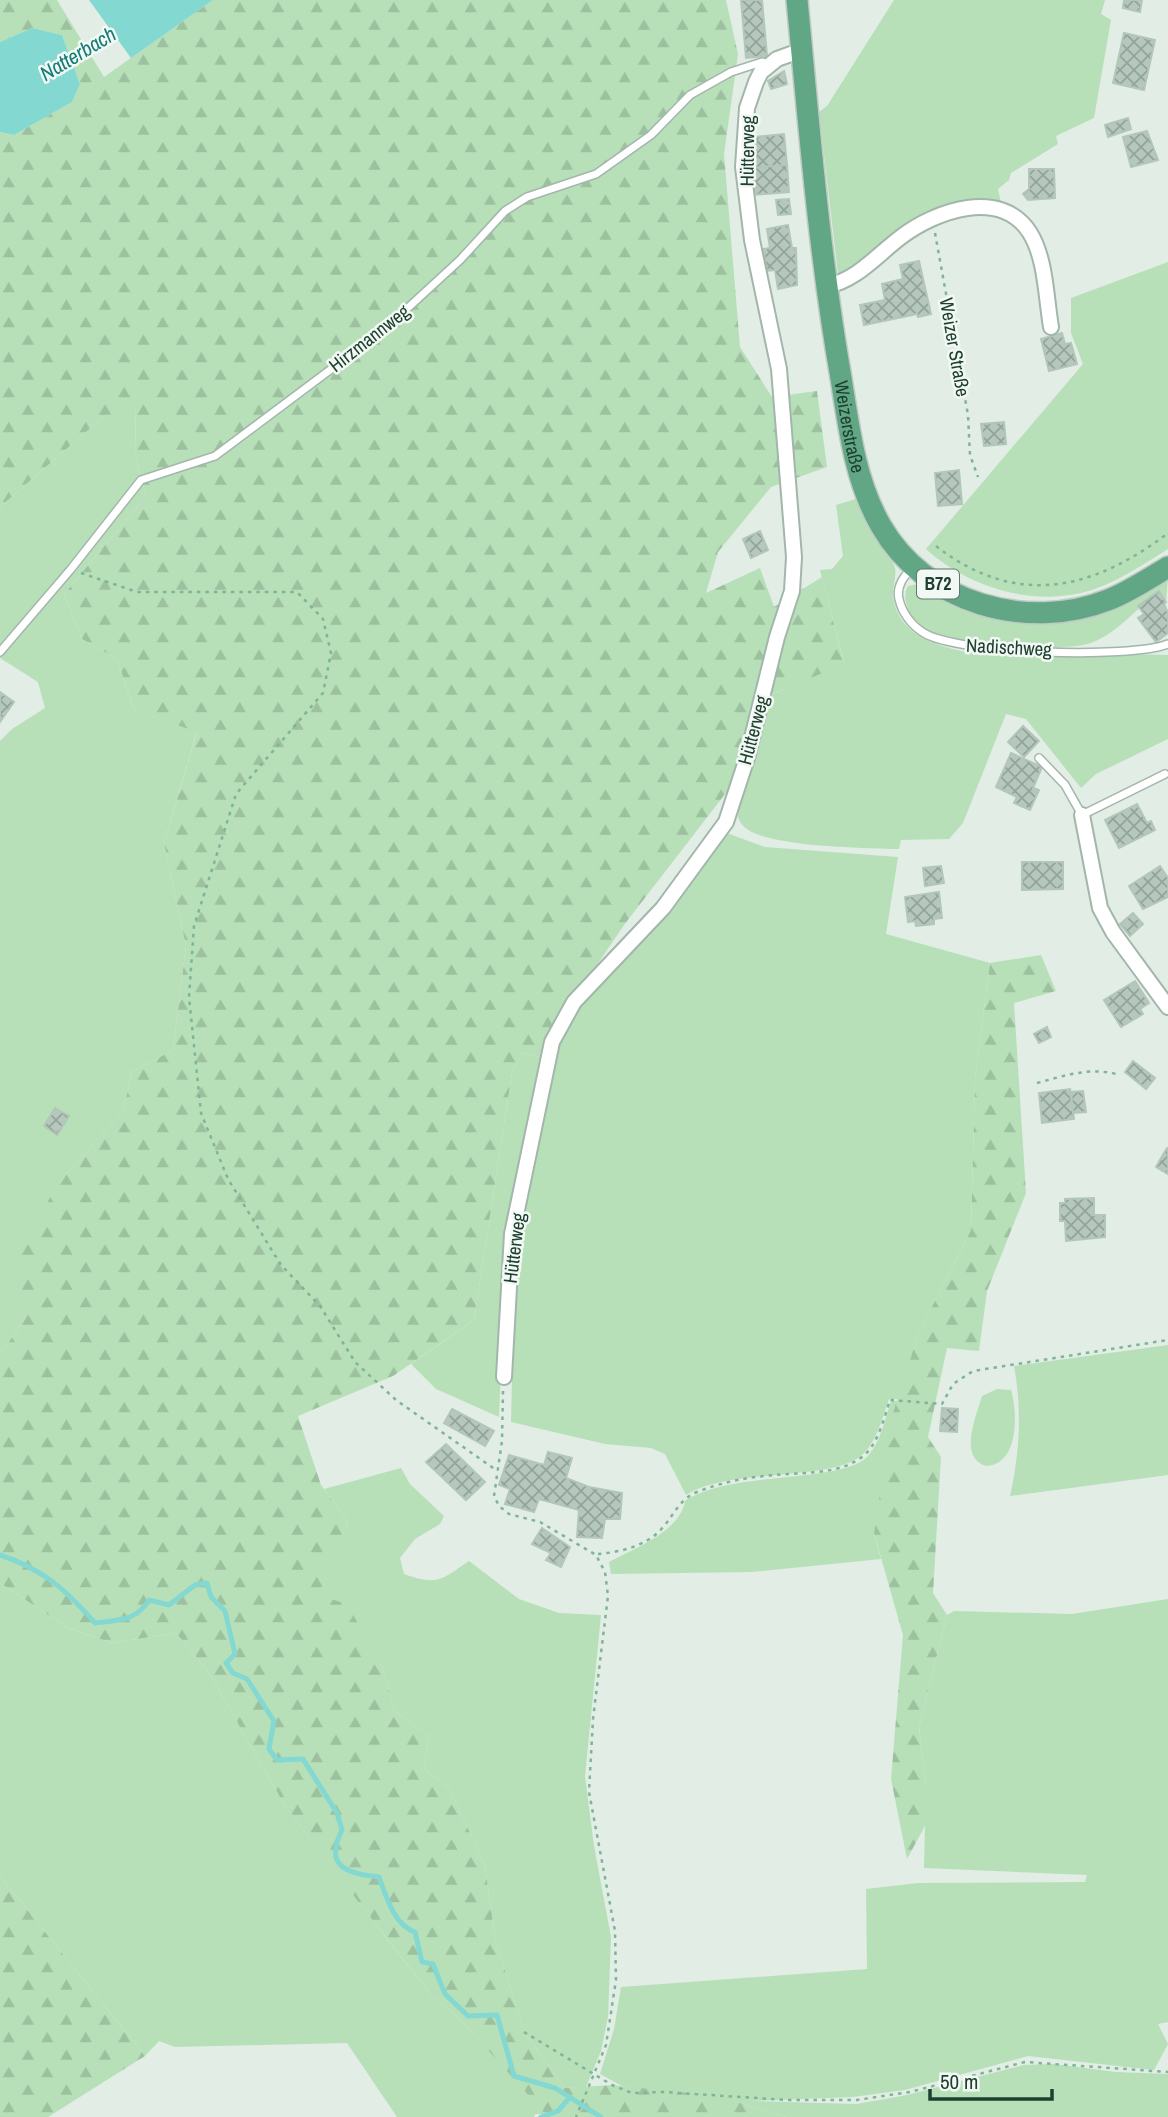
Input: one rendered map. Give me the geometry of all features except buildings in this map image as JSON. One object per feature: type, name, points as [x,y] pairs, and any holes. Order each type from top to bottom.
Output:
[{"type":"main road","name":"Weizerstraße","points":[[797,0],[827,286],[848,422],[863,486],[888,537],[912,569],[953,593],[975,602],[1036,614],[1106,601],[1168,567]]},
{"type":"street","points":[[768,65],[802,50]]},
{"type":"street","name":"Hütterweg","points":[[504,1377],[512,1234],[552,1042],[574,1002],[663,908],[726,822],[747,758],[777,636],[792,591],[794,557],[779,369],[752,240],[743,167],[747,108],[756,82],[768,65]]},
{"type":"street","points":[[827,286],[846,283],[923,222],[953,210],[974,206],[997,210],[1024,226],[1038,254],[1051,327]]},
{"type":"street","points":[[1082,815],[1091,850],[1100,908],[1168,1007]]},
{"type":"lane","name":"Hirzmannweg","points":[[0,652],[71,569],[141,480],[215,456],[386,328],[460,260],[505,211],[527,197],[596,174],[651,135],[690,95],[731,72],[762,62],[768,65]]},
{"type":"lane","name":"Nadischweg","points":[[912,569],[898,592],[904,613],[924,634],[943,641],[994,649],[1048,650],[1130,651],[1168,644]]},
{"type":"lane","points":[[1039,758],[1065,785],[1082,815],[1165,774]]},
{"type":"path","name":"Weizer Straße","points":[[923,222],[936,233],[968,415],[970,455],[978,477]]},
{"type":"path","points":[[936,546],[956,561],[987,577],[1019,585],[1044,587],[1070,583],[1107,570],[1168,533]]},
{"type":"path","points":[[71,569],[136,592],[297,592],[323,619],[331,653],[323,693],[236,794],[194,926],[189,997],[201,1113],[228,1179],[281,1265],[320,1306],[355,1362],[396,1400],[496,1470]]},
{"type":"path","points":[[1037,1083],[1082,1072],[1100,1070],[1116,1074]]},
{"type":"path","points":[[596,1555],[626,1551],[643,1541],[663,1528],[679,1504],[695,1493],[736,1480],[845,1467],[865,1455],[880,1429],[890,1400],[942,1404],[953,1384],[973,1371],[1168,1340]]},
{"type":"path","points":[[504,1377],[502,1441],[494,1496],[499,1506],[509,1514],[540,1522],[596,1555],[605,1572],[608,1596],[593,1718],[589,1793],[615,1931],[615,1980],[606,2046],[576,2117]]},
{"type":"path","points":[[524,2032],[594,2075],[632,2093],[857,2100],[910,2092],[1025,2062],[1168,2072]]},
{"type":"green space","points":[[0,0],[57,0],[104,77],[213,0],[726,0],[738,54],[724,154],[740,347],[772,397],[817,391],[827,467],[771,487],[718,552],[706,593],[760,568],[774,607],[822,577],[844,664],[754,702],[732,785],[624,925],[567,1009],[545,1058],[523,1053],[512,1073],[474,1320],[393,1376],[298,1416],[321,1485],[348,1522],[318,1595],[347,1604],[381,1663],[395,1711],[429,1736],[424,1769],[449,1788],[485,1865],[495,1938],[524,2032],[565,2088],[612,2085],[718,2096],[786,2117],[548,2117],[459,2018],[431,1995],[353,1895],[285,1806],[208,1671],[176,1633],[112,1643],[68,1628],[0,1583],[0,1355],[28,1314],[13,1258],[61,1180],[123,1111],[132,1072],[173,1050],[186,946],[164,843],[197,732],[134,710],[117,659],[82,639],[64,594],[146,496],[135,455],[136,405],[102,418],[0,507],[0,132],[14,135],[72,102],[80,84],[62,35],[32,28],[0,42]]},
{"type":"green space","points":[[894,0],[1105,0],[1101,14],[1111,20],[1094,118],[1056,136],[1058,144],[1011,173],[1009,180],[998,189],[1002,207],[974,201],[936,210],[843,275],[838,274],[819,112],[827,106]]},
{"type":"green space","points":[[1168,262],[1168,549],[1131,572],[1092,590],[1048,597],[1004,591],[982,584],[943,563],[926,549],[1083,364],[1071,333],[1071,298]]},
{"type":"green space","points":[[136,404],[135,455],[146,496],[64,594],[82,639],[117,659],[134,710],[197,731],[164,843],[186,946],[173,1050],[132,1072],[123,1111],[61,1180],[28,1314],[0,1355],[0,741],[12,729],[45,708],[38,682],[0,658],[0,507],[102,418]]},
{"type":"green space","points":[[856,499],[894,565],[893,597],[903,622],[912,630],[933,643],[971,653],[970,650],[1168,655],[1168,739],[1096,774],[1081,788],[1026,719],[1006,714],[963,823],[949,839],[901,840],[899,849],[843,847],[776,840],[744,827],[736,805],[764,698],[844,663],[820,570],[832,569],[843,556],[836,505]]},
{"type":"green space","points":[[1168,577],[1166,602],[1159,592],[1101,639],[1076,646],[1033,648],[960,641],[941,636],[927,631],[917,623],[910,614],[905,598],[908,586],[918,584],[991,617],[1039,623]]},
{"type":"green space","points":[[724,832],[765,847],[898,857],[886,934],[990,963],[975,1078],[971,1230],[919,1332],[898,1399],[889,1399],[873,1441],[864,1453],[850,1462],[808,1472],[729,1480],[686,1495],[665,1454],[651,1448],[605,1444],[511,1422],[515,1255],[561,1034],[577,1003],[649,936]]},
{"type":"green space","points":[[1041,955],[1056,991],[1014,1003],[1026,1193],[987,1291],[979,1351],[947,1348],[928,1437],[941,1457],[933,1593],[947,1615],[919,1727],[926,1786],[926,1824],[907,1859],[891,1779],[903,1635],[874,1533],[892,1416],[919,1332],[971,1230],[975,1078],[990,963]]},
{"type":"green space","points":[[523,1053],[545,1058],[502,1342],[499,1417],[436,1389],[411,1364],[474,1320],[512,1073]]},
{"type":"green space","points":[[1168,1345],[1168,1475],[1010,1496],[1019,1431],[1014,1366]]},
{"type":"green space","points":[[997,1389],[1011,1390],[1015,1411],[1014,1436],[1005,1457],[986,1466],[973,1454],[971,1436],[982,1396]]},
{"type":"green space","points":[[891,1401],[897,1401],[874,1533],[881,1559],[751,1572],[611,1574],[609,1562],[665,1530],[681,1512],[685,1501],[705,1491],[855,1465],[868,1456],[876,1444]]},
{"type":"green space","points":[[401,1468],[410,1484],[444,1516],[440,1524],[415,1539],[400,1558],[404,1574],[424,1580],[438,1579],[469,1561],[519,1599],[559,1613],[601,1615],[585,1776],[594,1846],[611,1937],[608,2017],[601,2051],[586,2087],[565,2088],[524,2032],[495,1938],[485,1865],[449,1788],[424,1769],[429,1736],[395,1711],[381,1663],[317,1595],[348,1522],[324,1489]]},
{"type":"green space","points":[[0,1583],[68,1628],[112,1643],[176,1633],[208,1671],[285,1806],[384,1935],[431,1995],[459,2018],[546,2114],[535,2114],[534,2117],[397,2117],[347,2043],[175,2047],[159,2041],[145,2056],[0,1876]]},
{"type":"green space","points":[[1168,1599],[1168,2022],[1158,2024],[1168,2044],[1154,2070],[1028,2056],[905,2090],[853,2097],[752,2101],[857,2104],[907,2095],[1024,2065],[1054,2064],[1116,2072],[1168,2074],[1168,2117],[786,2117],[734,2101],[622,2086],[600,2074],[614,2029],[621,1987],[867,1969],[866,1889],[918,1883],[1085,1882],[1087,1875],[924,1868],[926,1786],[919,1727],[947,1615],[954,1611],[1072,1614]]},
{"type":"green space","points":[[0,1876],[145,2056],[48,2117],[0,2117]]},
{"type":"water","points":[[89,0],[213,0],[131,58]]},
{"type":"water","points":[[32,28],[62,35],[80,84],[72,102],[14,135],[0,132],[0,42]]},
{"type":"waterway","name":"Natterbach","points":[[64,60],[120,30]]},
{"type":"waterway","points":[[0,1555],[29,1567],[53,1582],[95,1623],[133,1616],[149,1600],[169,1605],[195,1585],[207,1583],[211,1597],[225,1611],[235,1654],[226,1663],[233,1673],[247,1679],[274,1721],[269,1749],[277,1760],[303,1759],[337,1813],[342,1830],[335,1853],[337,1861],[349,1870],[379,1877],[396,1917],[415,1932],[422,1962],[433,1964],[445,1994],[468,2016],[497,2015],[514,2076],[555,2088],[601,2117]]},
{"type":"waterway","points":[[541,2117],[558,2111],[570,2097]]}]
